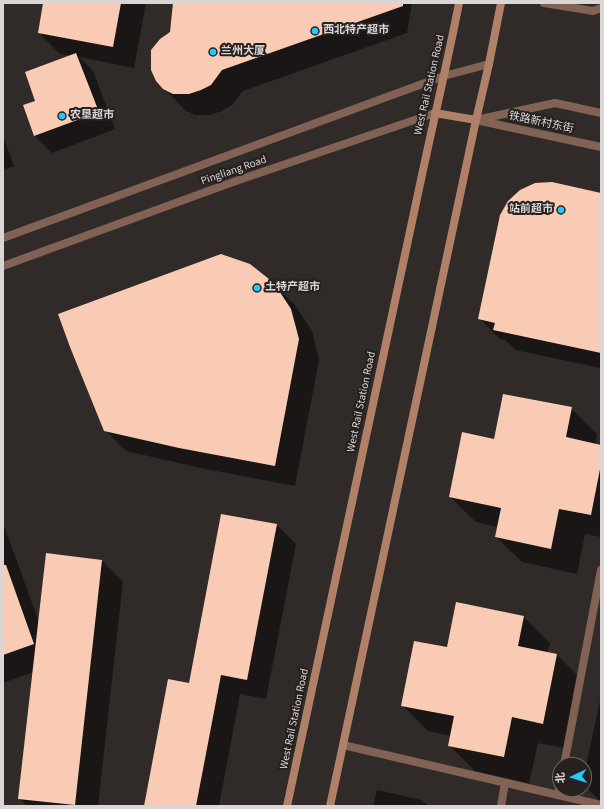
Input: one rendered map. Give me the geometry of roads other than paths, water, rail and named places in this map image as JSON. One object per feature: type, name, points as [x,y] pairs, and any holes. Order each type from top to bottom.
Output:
[{"type":"main road","name":"West Rail Station Road","points":[[287,806],[459,3]]},
{"type":"main road","points":[[330,806],[501,3]]},
{"type":"main road","name":"Pingliang Road","points":[[435,113],[476,120]]},
{"type":"street","points":[[544,3],[593,11],[601,8]]},
{"type":"street","name":"Pingliang Road","points":[[3,238],[444,76],[489,64]]},
{"type":"street","points":[[476,120],[555,103],[601,113]]},
{"type":"street","name":"Pingliang Road","points":[[3,266],[233,182],[435,113]]},
{"type":"street","name":"铁路新村东街","points":[[476,120],[601,147]]},
{"type":"street","points":[[566,757],[601,570]]},
{"type":"street","points":[[343,745],[552,795]]},
{"type":"street","points":[[501,806],[505,784]]},
{"type":"street","points":[[563,797],[601,805]]},
{"type":"place","name":"西北特产超市","points":[[315,31]]},
{"type":"place","name":"兰州大厦","points":[[213,52]]},
{"type":"place","name":"农垦超市","points":[[62,116]]},
{"type":"place","name":"站前超市","points":[[561,210]]},
{"type":"place","name":"土特产超市","points":[[257,288]]}]
